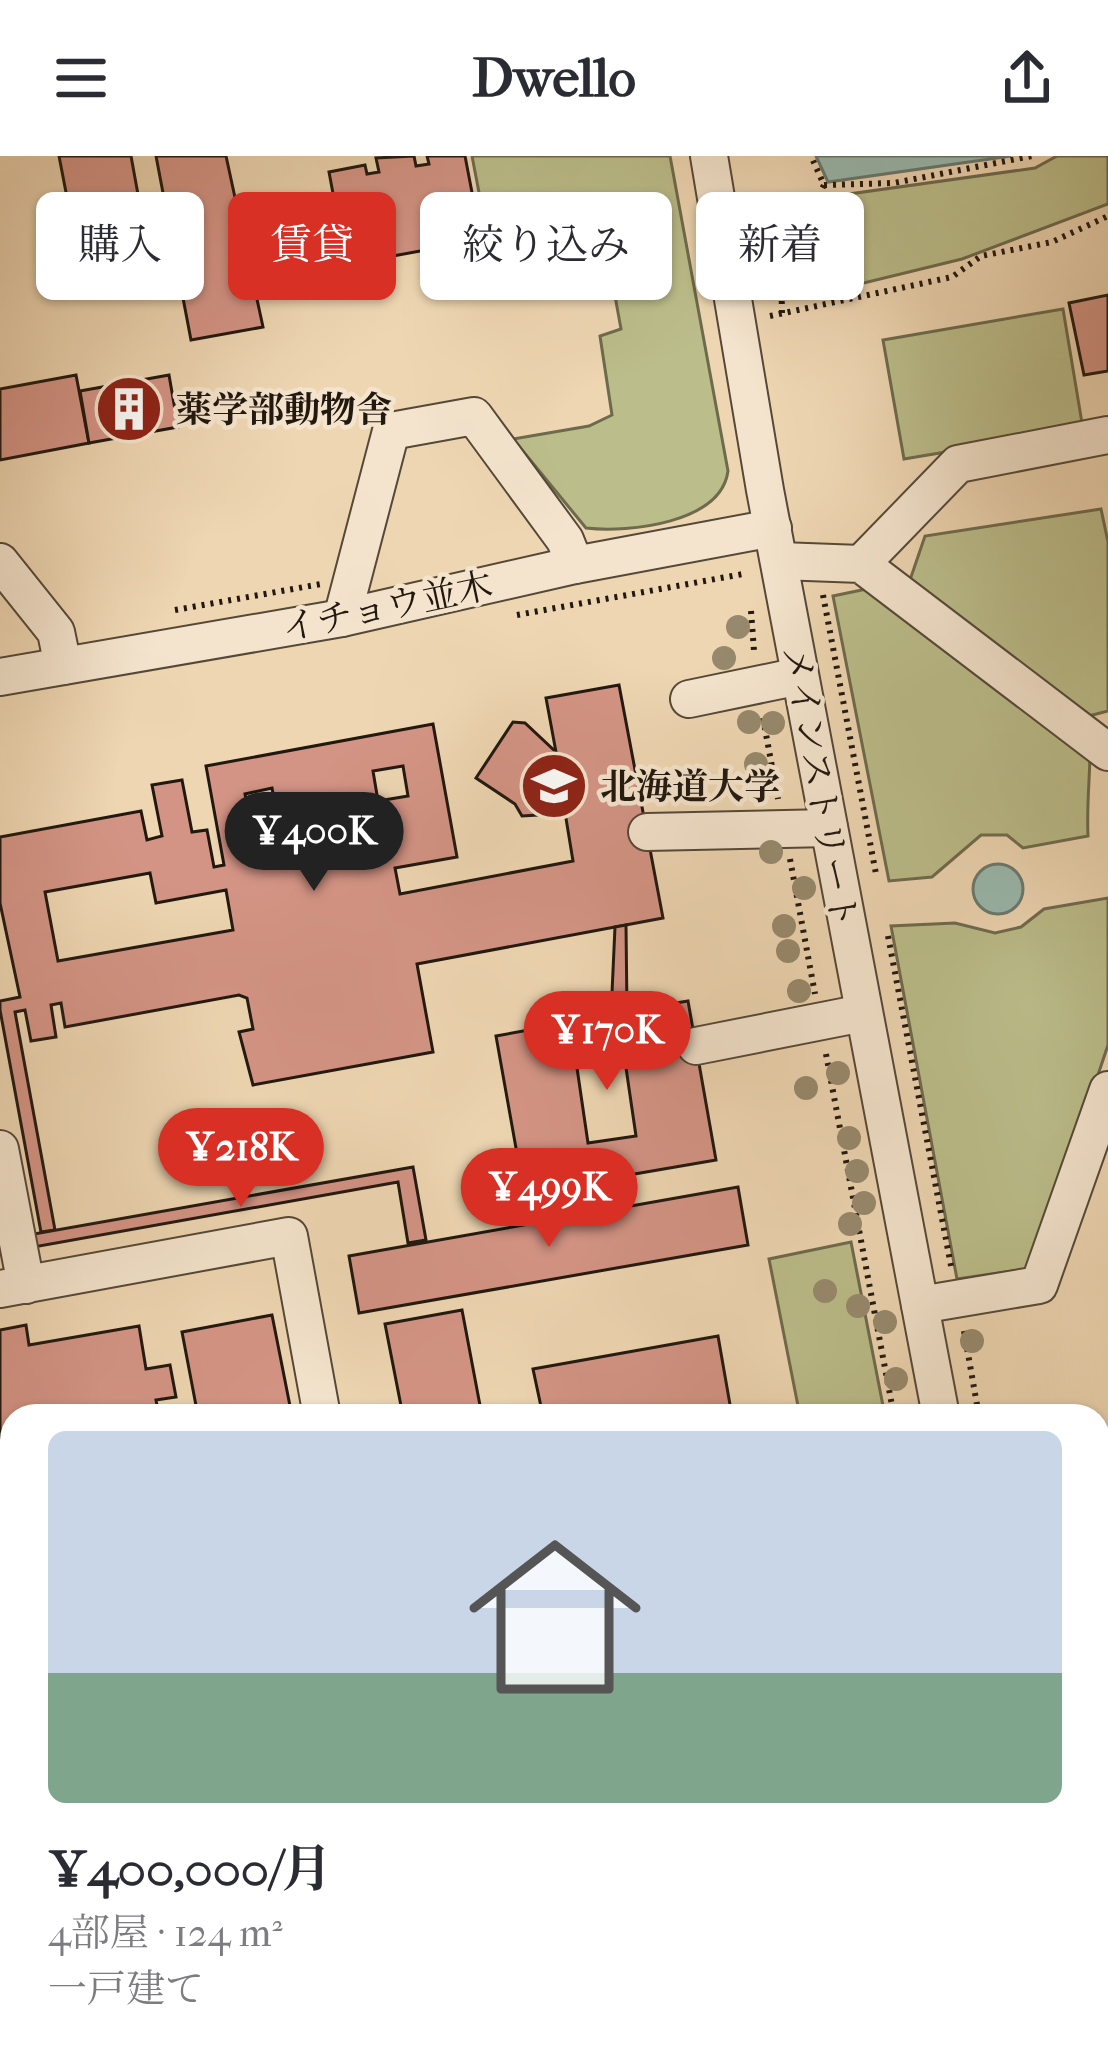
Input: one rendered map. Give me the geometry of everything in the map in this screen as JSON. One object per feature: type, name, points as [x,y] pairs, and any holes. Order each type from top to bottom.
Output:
[{"type":"lane","name":"メインストリート","points":[[709,156],[800,676],[938,1404]]},
{"type":"lane","points":[[342,618],[391,430],[474,416],[565,540],[575,565]]},
{"type":"lane","points":[[1108,435],[958,464],[861,564],[1108,752]]},
{"type":"lane","name":"イチョウ並木","points":[[0,677],[342,618],[575,565],[777,545],[861,564]]},
{"type":"lane","points":[[0,562],[56,632],[63,666]]},
{"type":"lane","points":[[688,699],[800,676]]},
{"type":"lane","points":[[647,832],[829,828]]},
{"type":"lane","points":[[696,1046],[863,1013]]},
{"type":"lane","points":[[920,1306],[1039,1285],[1108,1090]]},
{"type":"lane","points":[[0,1149],[13,1287],[289,1236],[320,1404]]},
{"type":"path","points":[[811,156],[824,185]]},
{"type":"path","points":[[824,185],[894,183],[1032,156]]},
{"type":"path","points":[[782,314],[782,269],[824,185]]},
{"type":"path","points":[[737,321],[952,277],[980,256],[1052,242],[1108,216]]},
{"type":"path","points":[[821,586],[876,874]]},
{"type":"path","points":[[888,936],[978,1404]]},
{"type":"green space","points":[[472,156],[670,156],[728,471],[722,489],[709,503],[648,526],[586,528],[513,439],[589,426],[612,415],[600,336],[621,329],[616,300],[672,300],[672,192],[479,192]]},
{"type":"green space","points":[[1057,156],[1108,156],[1108,204],[962,259],[864,283],[864,192],[1035,168]]},
{"type":"green space","points":[[1063,309],[1083,429],[904,459],[883,340]]},
{"type":"green space","points":[[1101,509],[1108,542],[1108,711],[1089,716],[1088,836],[1023,848],[1007,835],[981,835],[932,877],[889,881],[833,596],[910,580],[925,536]]},
{"type":"green space","points":[[1108,898],[1108,1045],[1033,1268],[957,1279],[891,926],[955,923],[995,933],[1021,927],[1044,909]]},
{"type":"green space","points":[[851,1242],[883,1404],[798,1404],[769,1259]]},
{"type":"water","points":[[816,156],[1011,156],[828,182]]},
{"type":"water","points":[[998,864],[1015,872],[1023,889],[1015,906],[998,914],[981,906],[973,889],[981,872]]},
{"type":"building","points":[[59,156],[131,156],[138,192],[66,192]]},
{"type":"building","points":[[156,156],[226,156],[234,192],[228,192],[228,300],[257,300],[263,327],[191,340],[183,300],[204,300],[204,192],[163,192]]},
{"type":"building","points":[[414,156],[416,166],[429,164],[427,156],[465,156],[472,192],[420,192],[420,251],[396,255],[396,192],[333,192],[329,172],[365,165],[367,174],[379,172],[376,158]]},
{"type":"building","points":[[1108,295],[1108,371],[1084,375],[1069,303]]},
{"type":"building","points":[[76,375],[89,443],[0,460],[0,389]]},
{"type":"building","name":"薬学部動物舎","points":[[169,375],[178,427],[89,443],[80,391]]},
{"type":"building","points":[[619,685],[663,918],[417,964],[433,1052],[253,1085],[239,1032],[253,1029],[247,998],[239,995],[65,1027],[61,1003],[51,1005],[56,1037],[31,1041],[25,1010],[15,1012],[55,1230],[41,1232],[0,1010],[0,1001],[20,997],[0,903],[0,837],[141,811],[147,840],[162,836],[152,785],[182,780],[192,832],[207,830],[214,867],[224,865],[206,766],[433,724],[457,857],[395,868],[400,894],[573,861],[562,794],[547,797],[538,815],[522,816],[515,804],[476,778],[513,722],[525,723],[556,752],[546,698]],"holes":[[[403,766],[408,796],[378,801],[373,771]],[[272,788],[278,820],[251,825],[245,794]],[[343,809],[347,830],[317,836],[313,815]],[[150,873],[156,903],[226,890],[233,930],[58,961],[45,892]]]},
{"type":"building","points":[[626,925],[627,1011],[688,1001],[716,1160],[524,1193],[496,1036],[611,1015],[615,927]],"holes":[[[625,1061],[636,1136],[588,1143],[577,1068]]]},
{"type":"building","points":[[413,1167],[426,1240],[408,1243],[398,1182],[0,1253],[0,1240]]},
{"type":"building","points":[[738,1187],[748,1245],[359,1313],[349,1256]]},
{"type":"building","points":[[462,1310],[480,1404],[401,1404],[385,1324]]},
{"type":"building","points":[[272,1315],[290,1404],[196,1404],[182,1332]]},
{"type":"building","points":[[26,1325],[29,1345],[139,1326],[146,1369],[170,1365],[176,1397],[156,1400],[157,1404],[0,1404],[0,1330]]},
{"type":"building","points":[[718,1336],[730,1404],[540,1404],[533,1369]]},
{"type":"place","name":"薬学部動物舎","points":[[129,409]]},
{"type":"place","name":"北海道大学","points":[[554,786]]}]
